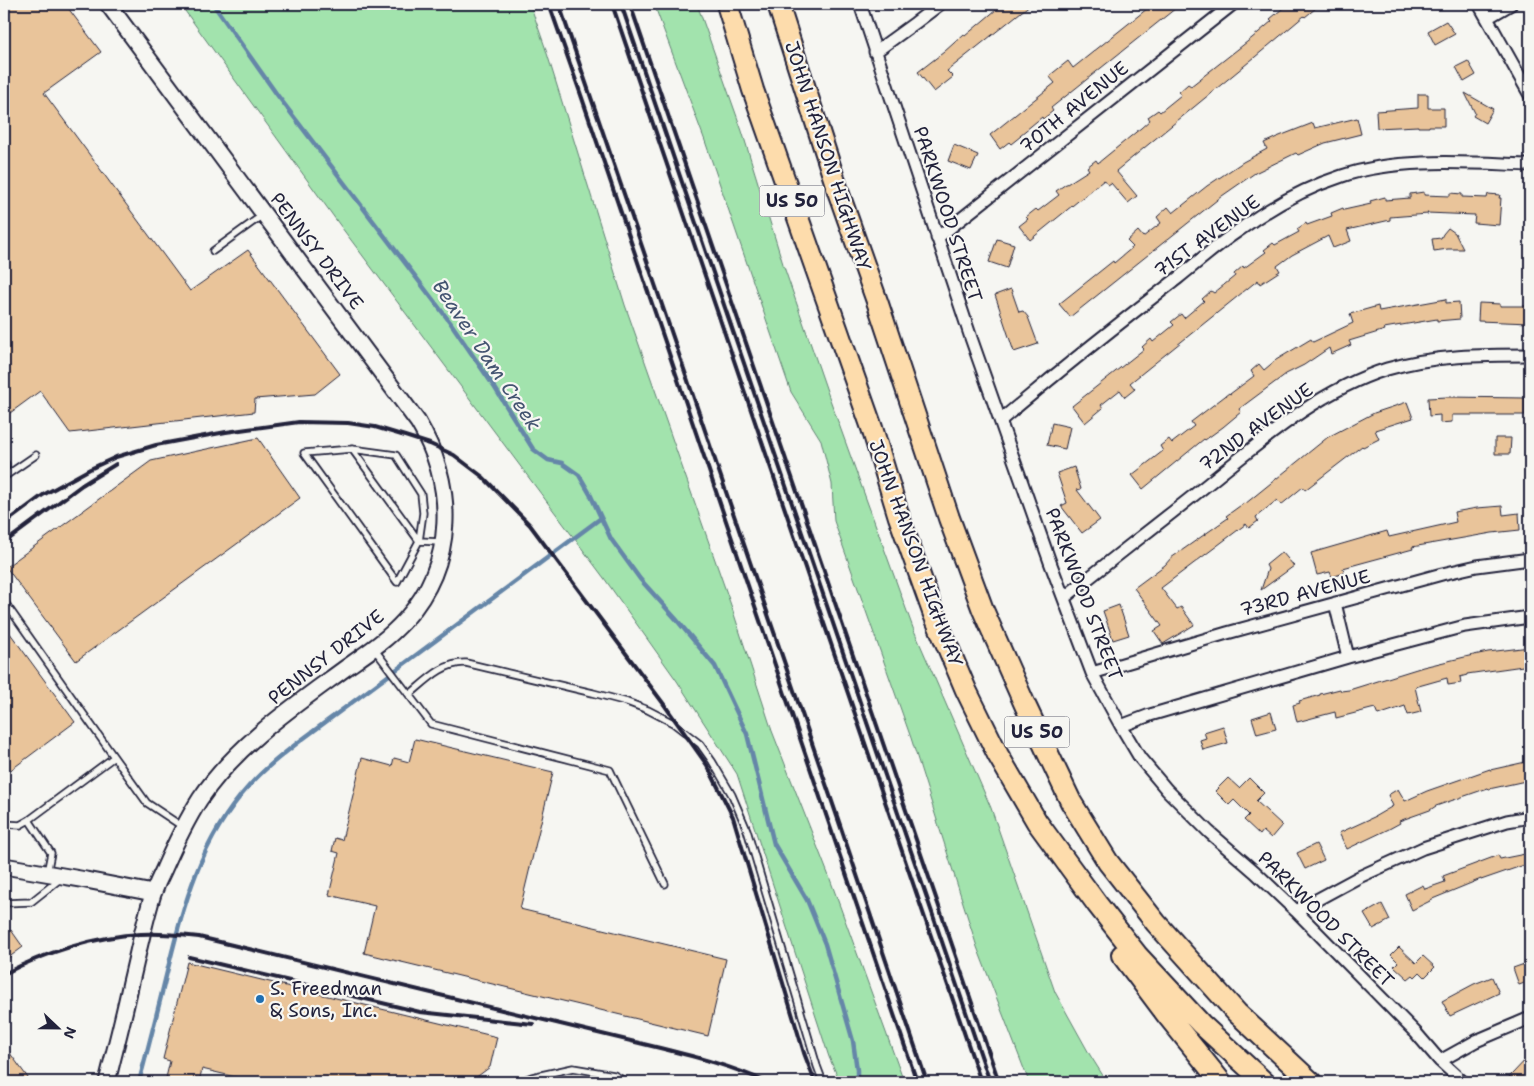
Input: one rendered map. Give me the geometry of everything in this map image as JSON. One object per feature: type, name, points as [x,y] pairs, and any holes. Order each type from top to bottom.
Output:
[{"type":"highway","name":"JOHN HANSON HIGHWAY","points":[[727,4],[753,90],[869,420],[899,517],[933,612],[966,690],[998,755],[1036,822],[1137,955],[1201,1024],[1264,1082]]},
{"type":"highway","name":"JOHN HANSON HIGHWAY","points":[[778,4],[839,194],[983,610],[1025,706],[1071,802],[1108,862],[1156,923],[1237,1014],[1310,1082]]},
{"type":"highway","points":[[1067,863],[1121,954],[1221,1082]]},
{"type":"main road","name":"PENNSY DRIVE","points":[[107,1082],[153,893],[183,827],[210,785],[241,751],[284,714],[373,648],[404,621],[418,602],[437,566],[443,543],[445,504],[442,479],[435,456],[425,434],[404,402],[108,4]]},
{"type":"main road","points":[[4,866],[153,893]]},
{"type":"street","name":"PARKWOOD STREET","points":[[860,4],[971,338],[1064,598],[1092,673],[1121,726],[1140,758],[1167,790],[1209,832],[1296,911],[1416,1033],[1440,1061],[1463,1082]]},
{"type":"street","points":[[875,52],[940,4]]},
{"type":"street","name":"70TH AVENUE","points":[[937,238],[1233,4]]},
{"type":"street","points":[[1479,4],[1530,95]]},
{"type":"street","points":[[1487,18],[1511,4]]},
{"type":"street","name":"71ST AVENUE","points":[[1001,420],[1112,328],[1238,231],[1274,207],[1311,189],[1342,176],[1381,168],[1420,164],[1530,166]]},
{"type":"street","name":"72ND AVENUE","points":[[1064,598],[1275,430],[1323,398],[1387,369],[1424,361],[1463,356],[1530,355]]},
{"type":"street","name":"73RD AVENUE","points":[[1092,673],[1335,603],[1468,568],[1530,559]]},
{"type":"street","points":[[1335,603],[1348,657]]},
{"type":"street","points":[[1121,726],[1348,657],[1465,626],[1530,617]]},
{"type":"street","points":[[1296,911],[1359,876],[1423,848],[1507,821],[1530,817]]},
{"type":"street","points":[[1440,1061],[1476,1041],[1530,1018]]},
{"type":"lane","points":[[213,251],[265,214]]},
{"type":"lane","points":[[352,449],[419,541],[443,543]]},
{"type":"lane","points":[[352,449],[396,455],[421,494],[423,513],[419,541],[397,582],[304,453],[352,449]]},
{"type":"lane","points":[[4,477],[36,455]]},
{"type":"lane","points":[[4,462],[6,464],[4,477]]},
{"type":"lane","points":[[4,602],[147,803],[183,827]]},
{"type":"lane","points":[[373,648],[431,724],[610,770],[665,884]]},
{"type":"lane","points":[[409,695],[444,668],[454,663],[466,663],[627,702],[663,717],[694,739],[706,751],[740,814],[757,861],[823,1082]]},
{"type":"lane","points":[[4,824],[20,825],[29,820],[114,756]]},
{"type":"lane","points":[[29,820],[51,853],[47,873]]},
{"type":"lane","points":[[4,903],[31,902],[63,876]]},
{"type":"lane","points":[[519,1082],[532,1077],[573,1068],[614,1075],[626,1082]]},
{"type":"green space","points":[[180,4],[530,4],[625,305],[732,608],[772,731],[830,879],[904,1082],[840,1082],[829,1057],[737,774],[677,681],[604,578],[339,224]]},
{"type":"green space","points":[[654,4],[697,4],[742,131],[783,264],[828,394],[913,628],[991,808],[1055,992],[1107,1082],[1029,1082],[977,947],[911,738],[834,521],[832,484],[821,440],[791,392],[705,141]]},
{"type":"building","points":[[4,4],[65,4],[101,52],[44,93],[190,291],[248,250],[340,374],[315,394],[255,399],[254,412],[70,433],[40,391],[10,413],[4,404]]},
{"type":"building","points":[[1003,4],[1031,4],[947,71],[953,77],[934,92],[918,72]]},
{"type":"building","points":[[1153,4],[1181,4],[1051,108],[1053,111],[1043,119],[1042,117],[1011,144],[1009,142],[1000,149],[990,135],[1055,83],[1049,76],[1068,61],[1073,68]]},
{"type":"building","points":[[1288,4],[1321,4],[1116,171],[1137,196],[1128,203],[1111,183],[1108,185],[1104,180],[1030,240],[1019,226],[1028,219],[1026,217],[1036,209],[1038,211],[1059,195],[1056,191],[1089,170],[1087,167],[1096,160],[1098,163],[1150,120],[1148,117],[1158,110],[1160,112],[1181,95],[1179,92],[1188,84],[1191,86],[1252,38]]},
{"type":"building","points":[[1446,21],[1455,34],[1435,45],[1428,31]]},
{"type":"building","points":[[1468,61],[1476,75],[1464,82],[1456,67]]},
{"type":"building","points":[[1465,93],[1493,109],[1485,123],[1473,116],[1475,113]]},
{"type":"building","points":[[1418,94],[1428,94],[1428,108],[1444,108],[1444,126],[1377,128],[1376,111],[1418,108]]},
{"type":"building","points":[[1357,118],[1361,134],[1325,143],[1298,155],[1296,153],[1255,173],[1222,196],[1070,317],[1059,304],[1133,247],[1127,241],[1138,231],[1143,237],[1161,223],[1157,217],[1168,207],[1173,213],[1207,186],[1243,162],[1267,149],[1264,143],[1313,123],[1315,128]]},
{"type":"building","points":[[954,145],[978,155],[971,170],[948,161]]},
{"type":"building","points":[[1424,192],[1424,195],[1450,196],[1450,193],[1462,194],[1462,197],[1487,198],[1488,194],[1500,195],[1499,225],[1474,223],[1475,215],[1427,213],[1390,217],[1390,220],[1347,230],[1351,241],[1333,248],[1328,236],[1292,255],[1277,266],[1280,271],[1260,284],[1258,280],[1130,383],[1135,389],[1125,397],[1120,390],[1101,405],[1103,408],[1085,423],[1072,406],[1144,349],[1142,347],[1151,339],[1153,342],[1174,325],[1171,322],[1181,314],[1184,318],[1204,301],[1202,299],[1211,291],[1214,293],[1235,276],[1234,274],[1243,266],[1244,268],[1266,252],[1264,250],[1273,243],[1275,245],[1299,232],[1297,229],[1306,223],[1307,225],[1332,216],[1331,213],[1343,208],[1344,210],[1371,204],[1370,201],[1385,197],[1385,200],[1410,198],[1410,194]]},
{"type":"building","points":[[1448,228],[1455,233],[1463,249],[1434,251],[1432,239],[1441,238]]},
{"type":"building","points":[[997,239],[1014,244],[1007,268],[989,262]]},
{"type":"building","points":[[1011,289],[1019,312],[1023,311],[1028,317],[1038,344],[1014,352],[995,295]]},
{"type":"building","points":[[1446,299],[1446,303],[1459,302],[1460,319],[1437,321],[1437,319],[1384,328],[1385,330],[1349,341],[1351,345],[1331,354],[1329,348],[1304,365],[1286,374],[1239,409],[1241,412],[1223,427],[1204,439],[1143,489],[1132,475],[1163,451],[1160,446],[1169,439],[1172,443],[1194,426],[1191,422],[1254,376],[1251,371],[1259,364],[1264,370],[1276,360],[1311,339],[1313,342],[1353,323],[1350,314],[1378,306],[1379,311]]},
{"type":"building","points":[[1479,303],[1500,304],[1500,306],[1530,306],[1530,323],[1478,321]]},
{"type":"building","points":[[1428,398],[1525,398],[1525,415],[1452,415],[1452,422],[1440,423],[1440,415],[1429,416]]},
{"type":"building","points":[[1407,402],[1413,418],[1375,430],[1379,439],[1362,446],[1305,490],[1303,487],[1281,505],[1277,500],[1256,517],[1258,521],[1249,528],[1246,524],[1161,588],[1177,609],[1181,607],[1194,625],[1163,644],[1154,631],[1162,626],[1134,588],[1165,565],[1171,558],[1228,518],[1226,516],[1245,504],[1328,437],[1374,413]]},
{"type":"building","points":[[1052,423],[1070,427],[1065,449],[1047,445]]},
{"type":"building","points":[[258,438],[300,498],[76,661],[6,567],[151,461]]},
{"type":"building","points":[[1495,438],[1511,438],[1510,454],[1495,454]]},
{"type":"building","points":[[1074,467],[1081,489],[1077,490],[1100,520],[1082,533],[1061,506],[1067,503],[1057,473]]},
{"type":"building","points":[[1502,506],[1503,515],[1519,513],[1520,530],[1412,547],[1413,549],[1343,568],[1344,573],[1332,577],[1330,572],[1317,575],[1311,553],[1387,531],[1389,537],[1456,522],[1454,512]]},
{"type":"building","points":[[1282,552],[1294,566],[1261,590],[1268,569],[1266,565]]},
{"type":"building","points":[[1119,605],[1129,635],[1113,640],[1103,611]]},
{"type":"building","points":[[4,625],[75,722],[4,775]]},
{"type":"building","points":[[1530,647],[1530,665],[1467,674],[1460,677],[1461,683],[1448,685],[1447,678],[1415,687],[1421,712],[1408,715],[1405,706],[1378,715],[1375,708],[1336,718],[1335,712],[1297,722],[1293,705],[1320,694],[1340,689],[1341,691],[1349,690],[1423,667],[1469,656]]},
{"type":"building","points":[[1271,712],[1276,729],[1257,734],[1252,718]]},
{"type":"building","points":[[1223,726],[1228,743],[1203,750],[1200,740],[1206,738],[1204,732]]},
{"type":"building","points":[[415,739],[553,772],[520,909],[726,959],[708,1036],[364,953],[375,906],[329,895],[339,853],[332,851],[335,838],[342,840],[362,758],[392,766],[394,758],[409,762]]},
{"type":"building","points":[[1530,761],[1530,780],[1488,788],[1436,806],[1399,821],[1400,823],[1389,829],[1347,849],[1339,833],[1393,806],[1388,795],[1398,789],[1405,801],[1427,791],[1490,769]]},
{"type":"building","points":[[1228,778],[1239,788],[1249,778],[1264,793],[1256,801],[1282,825],[1271,838],[1263,831],[1260,835],[1244,820],[1249,815],[1234,800],[1229,805],[1215,791]]},
{"type":"building","points":[[1316,844],[1324,860],[1305,869],[1297,853]]},
{"type":"building","points":[[1530,853],[1530,863],[1481,879],[1430,900],[1412,910],[1405,894],[1423,885],[1425,889],[1445,882],[1443,876],[1498,855],[1500,859]]},
{"type":"building","points":[[1382,904],[1390,920],[1373,929],[1364,914]]},
{"type":"building","points":[[11,930],[23,947],[4,961],[4,935]]},
{"type":"building","points":[[1399,947],[1416,963],[1423,956],[1435,967],[1425,977],[1420,972],[1415,977],[1413,975],[1408,979],[1394,966],[1398,962],[1391,955]]},
{"type":"building","name":"S. Freedman & Sons, Inc.","points":[[187,962],[497,1037],[490,1067],[470,1082],[256,1082],[202,1069],[199,1082],[165,1082],[170,1061],[163,1059]]},
{"type":"building","points":[[1530,962],[1530,981],[1519,985],[1513,968]]},
{"type":"building","points":[[1492,977],[1499,993],[1450,1016],[1442,1001]]},
{"type":"building","points":[[4,1045],[31,1082],[4,1082]]},
{"type":"building","points":[[1530,1055],[1530,1082],[1505,1082],[1512,1074]]},
{"type":"waterway","name":"Beaver Dam Creek","points":[[213,4],[278,96],[450,322],[495,388],[533,449],[548,460],[562,463],[579,475],[611,539],[640,579],[715,666],[747,734],[774,844],[807,900],[825,944],[853,1041],[857,1082]]},
{"type":"waterway","points":[[139,1082],[187,898],[206,851],[218,828],[249,786],[267,768],[300,741],[601,518]]},
{"type":"railway","points":[[549,4],[917,1082]]},
{"type":"railway","points":[[559,4],[927,1082]]},
{"type":"railway","points":[[612,4],[981,1082]]},
{"type":"railway","points":[[621,4],[990,1082]]},
{"type":"railway","points":[[630,4],[999,1082]]},
{"type":"railway","points":[[4,524],[43,495],[116,457],[156,445],[226,432],[299,422],[348,423],[375,427],[405,436],[430,444],[454,455],[483,477],[530,525],[707,765],[733,817],[804,1053],[815,1082]]},
{"type":"railway","points":[[4,543],[82,485],[116,464]]},
{"type":"railway","points":[[4,974],[53,953],[107,938],[148,934],[199,937],[673,1051],[700,1058],[766,1082]]},
{"type":"railway","points":[[189,957],[420,1012],[533,1024]]},
{"type":"place","name":"S. Freedman & Sons, Inc.","points":[[260,999]]}]
